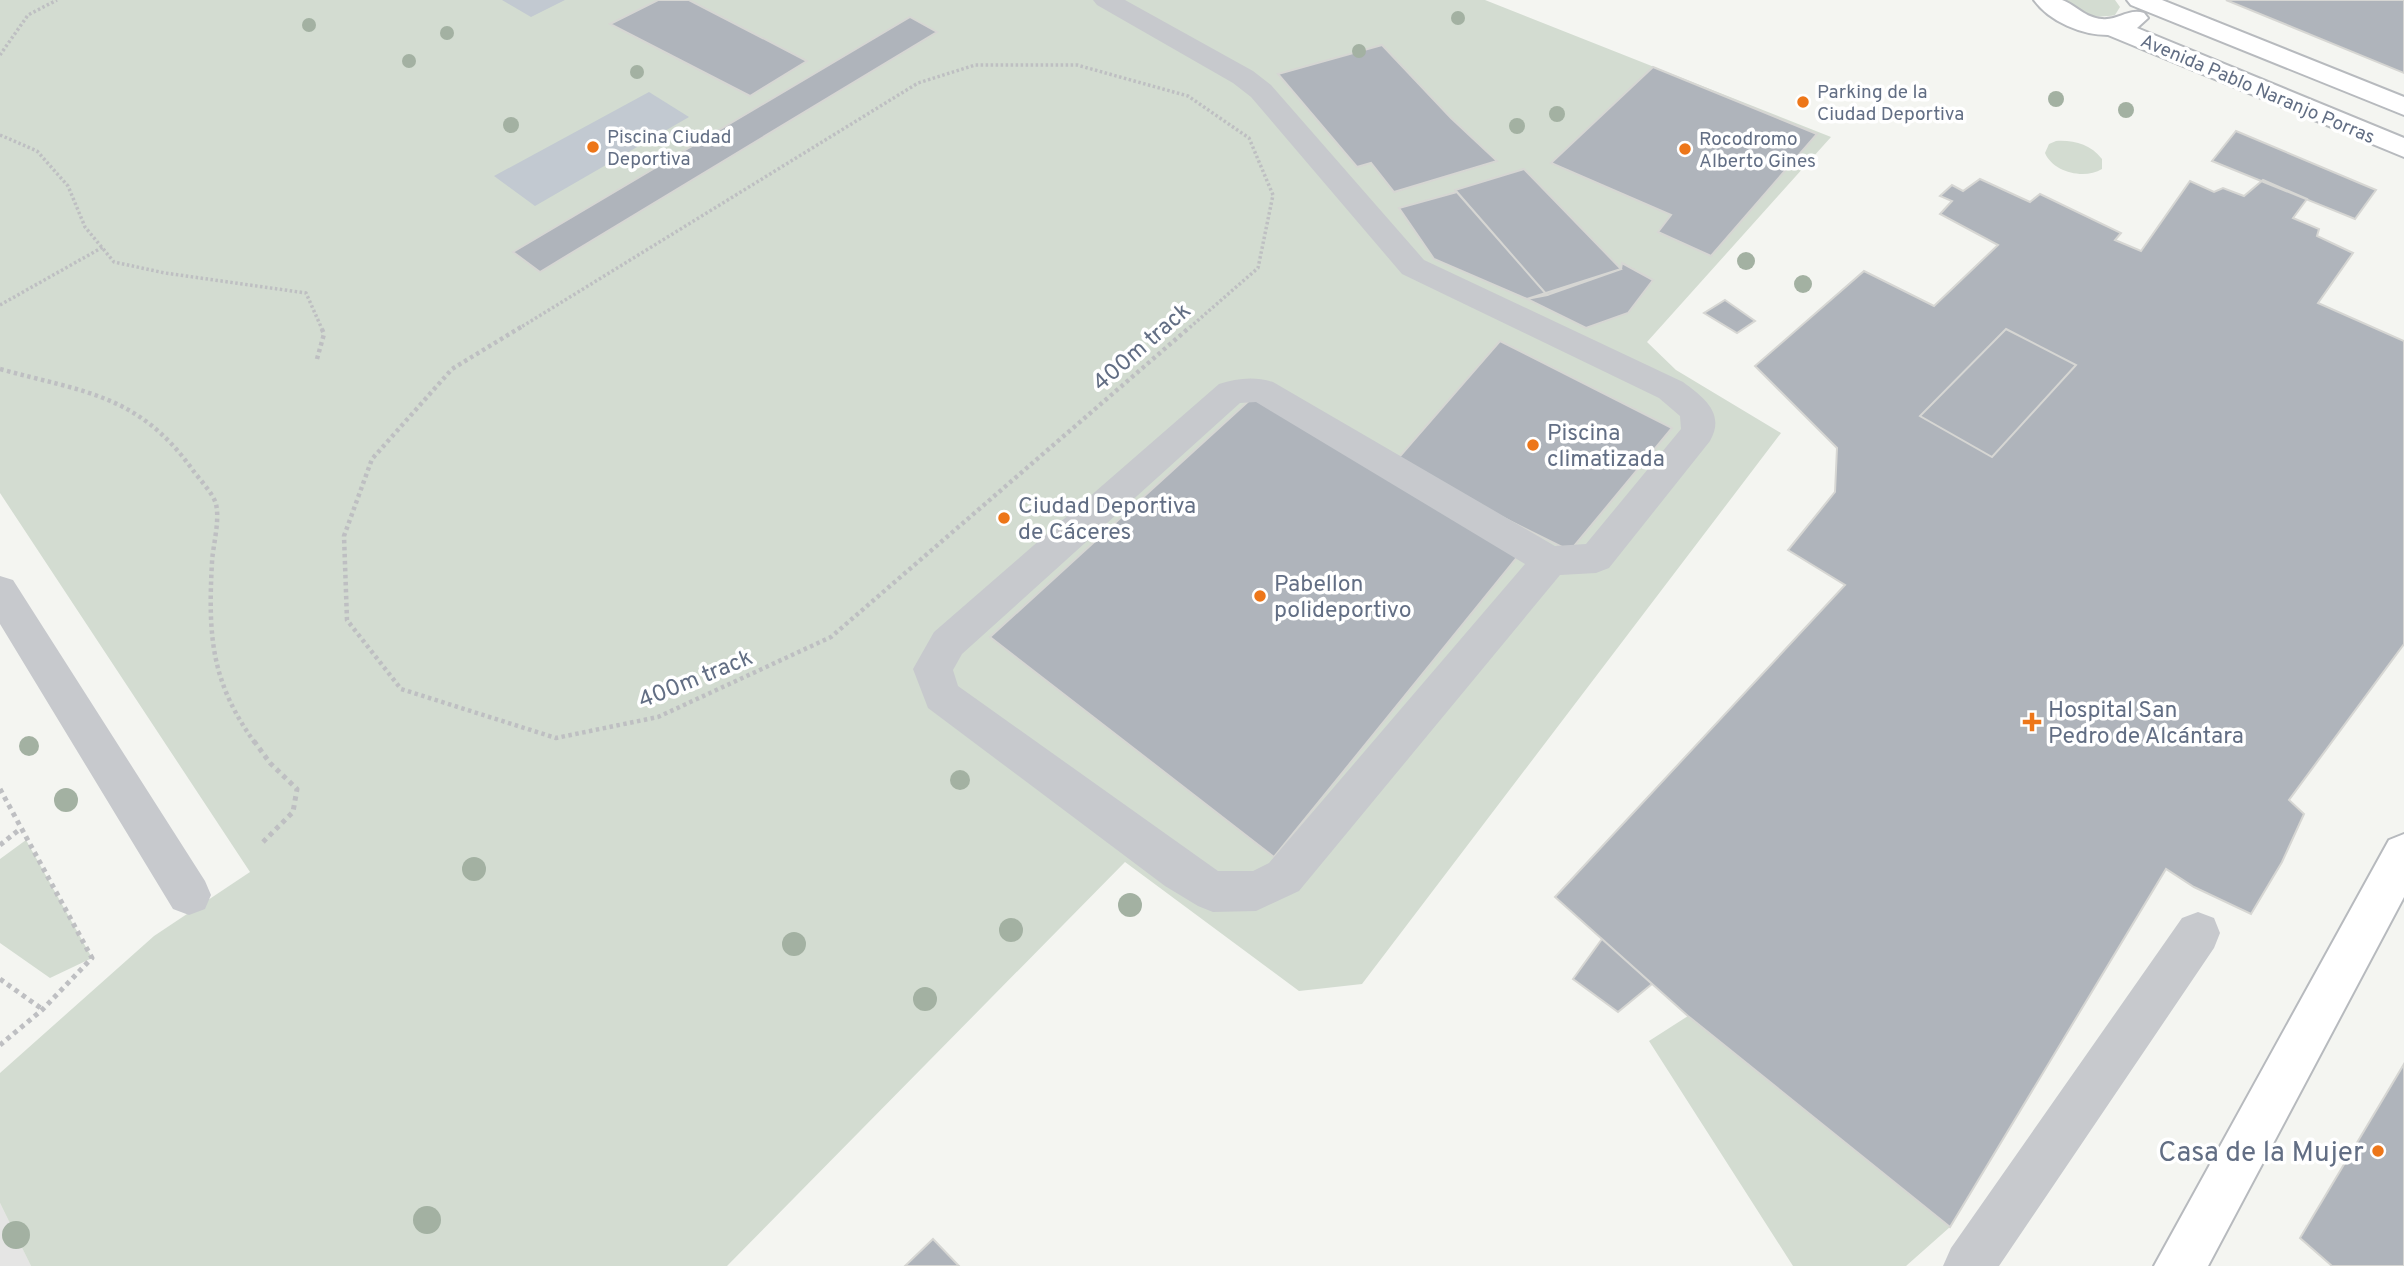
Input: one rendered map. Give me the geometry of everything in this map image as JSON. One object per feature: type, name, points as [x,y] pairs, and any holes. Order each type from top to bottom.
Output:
[{"type":"main road","name":"Avenida Pablo Naranjo Porras","points":[[2047,0],[2059,13],[2078,22],[2112,27],[2404,148]]},
{"type":"main road","points":[[2112,27],[2133,20],[2141,8],[2135,0]]},
{"type":"main road","name":"Avenida Pablo Naranjo Porras","points":[[2140,0],[2404,107]]},
{"type":"main road","points":[[2180,1266],[2404,854]]},
{"type":"street","points":[[1106,0],[1243,77],[1261,91],[1413,267],[1671,390],[1697,411],[1698,432],[1595,558],[1550,561],[1261,390],[1231,391],[948,643],[933,669],[942,696],[1180,872],[1213,892],[1256,891],[1284,877],[1550,561]]},
{"type":"street","points":[[0,591],[188,895]]},
{"type":"street","points":[[1969,1266],[2198,933]]},
{"type":"path","points":[[0,55],[28,15],[57,0]]},
{"type":"path","points":[[0,42],[9,43]]},
{"type":"path","name":"400m track","points":[[975,65],[1077,65],[1188,96],[1249,138],[1273,195],[1258,268],[831,637],[807,649],[658,717],[556,738],[401,690],[347,620],[344,536],[372,458],[452,369],[918,83],[975,65]]},
{"type":"path","points":[[0,135],[37,151],[68,186],[85,227],[114,262],[306,293],[324,334],[317,359]]},
{"type":"path","points":[[0,305],[103,247]]},
{"type":"path","points":[[0,369],[116,401],[151,422],[181,454],[216,503],[211,583],[215,667],[232,711],[270,762],[298,789],[293,812],[263,842]]},
{"type":"path","points":[[0,789],[92,958],[42,1010],[0,1045]]},
{"type":"path","points":[[0,845],[20,829]]},
{"type":"path","points":[[0,979],[42,1010]]},
{"type":"shaded area","name":"Ciudad Deportiva de Cáceres","points":[[0,0],[1485,0],[1831,137],[1647,342],[1676,370],[1781,433],[1362,984],[1299,991],[1125,862],[727,1266],[31,1266],[0,1203],[0,1073],[154,936],[250,872],[0,493]]},
{"type":"shaded area","points":[[502,0],[565,0],[531,17]]},
{"type":"shaded area","points":[[2063,0],[2115,0],[2120,7],[2115,15],[2094,16],[2073,9]]},
{"type":"shaded area","name":"Piscina Ciudad Deportiva","points":[[649,92],[689,117],[535,206],[494,176]]},
{"type":"shaded area","points":[[2056,141],[2087,146],[2102,159],[2102,169],[2078,174],[2055,165],[2045,153],[2049,144]]},
{"type":"shaded area","points":[[26,840],[92,958],[50,978],[0,943],[0,859]]},
{"type":"shaded area","points":[[1688,1016],[1950,1227],[1906,1266],[1793,1266],[1649,1041]]},
{"type":"shaded area","points":[[0,1203],[16,1235],[31,1266],[0,1266]]},
{"type":"building","points":[[658,0],[689,0],[807,61],[750,96],[610,24]]},
{"type":"building","points":[[2226,0],[2404,0],[2404,73]]},
{"type":"building","points":[[910,17],[937,32],[540,272],[513,252]]},
{"type":"building","points":[[1382,45],[1451,118],[1497,161],[1394,192],[1371,163],[1357,167],[1278,74]]},
{"type":"building","name":"Rocodromo Alberto Gines","points":[[1653,67],[1817,134],[1711,256],[1658,232],[1671,215],[1551,163]]},
{"type":"building","points":[[2236,131],[2376,190],[2355,219],[2212,161]]},
{"type":"building","points":[[1524,169],[1621,269],[1547,295],[1455,190]]},
{"type":"building","name":"Hospital San Pedro de Alcántara","points":[[1980,179],[2030,202],[2040,194],[2121,233],[2115,240],[2141,251],[2190,181],[2214,192],[2223,188],[2244,196],[2263,180],[2307,199],[2293,218],[2319,229],[2317,236],[2353,253],[2318,303],[2404,341],[2404,644],[2289,800],[2304,814],[2282,862],[2251,914],[2194,887],[2166,869],[1950,1227],[1688,1016],[1555,897],[1845,585],[1788,550],[1835,492],[1837,448],[1755,366],[1864,271],[1934,306],[1998,245],[1940,214],[1952,201],[1940,196],[1952,185],[1963,191]]},
{"type":"building","points":[[1457,192],[1547,295],[1527,299],[1434,259],[1399,208]]},
{"type":"building","points":[[1622,263],[1653,280],[1628,313],[1586,328],[1527,299],[1621,269]]},
{"type":"building","points":[[1725,300],[1755,321],[1737,333],[1704,313]]},
{"type":"building","points":[[2006,329],[2076,365],[1992,457],[1920,416]]},
{"type":"building","name":"Piscina climatizada","points":[[1500,341],[1672,428],[1570,551],[1394,463]]},
{"type":"building","name":"Pabellon polideportivo","points":[[1253,397],[1519,555],[1274,857],[990,637]]},
{"type":"building","points":[[1602,939],[1652,984],[1618,1012],[1573,979]]},
{"type":"building","name":"Casa de la Mujer","points":[[2404,1064],[2404,1266],[2332,1266],[2300,1238]]},
{"type":"building","points":[[933,1239],[959,1266],[905,1266]]},
{"type":"place","name":"Parking de la Ciudad Deportiva","points":[[1803,102]]},
{"type":"place","name":"Piscina Ciudad Deportiva","points":[[593,147]]},
{"type":"place","name":"Rocodromo Alberto Gines","points":[[1685,149]]},
{"type":"place","name":"Piscina climatizada","points":[[1533,445]]},
{"type":"place","name":"Ciudad Deportiva de Cáceres","points":[[1004,518]]},
{"type":"place","name":"Pabellon polideportivo","points":[[1260,596]]},
{"type":"place","name":"Hospital San Pedro de Alcántara","points":[[2032,722]]},
{"type":"place","name":"Casa de la Mujer","points":[[2378,1151]]}]
